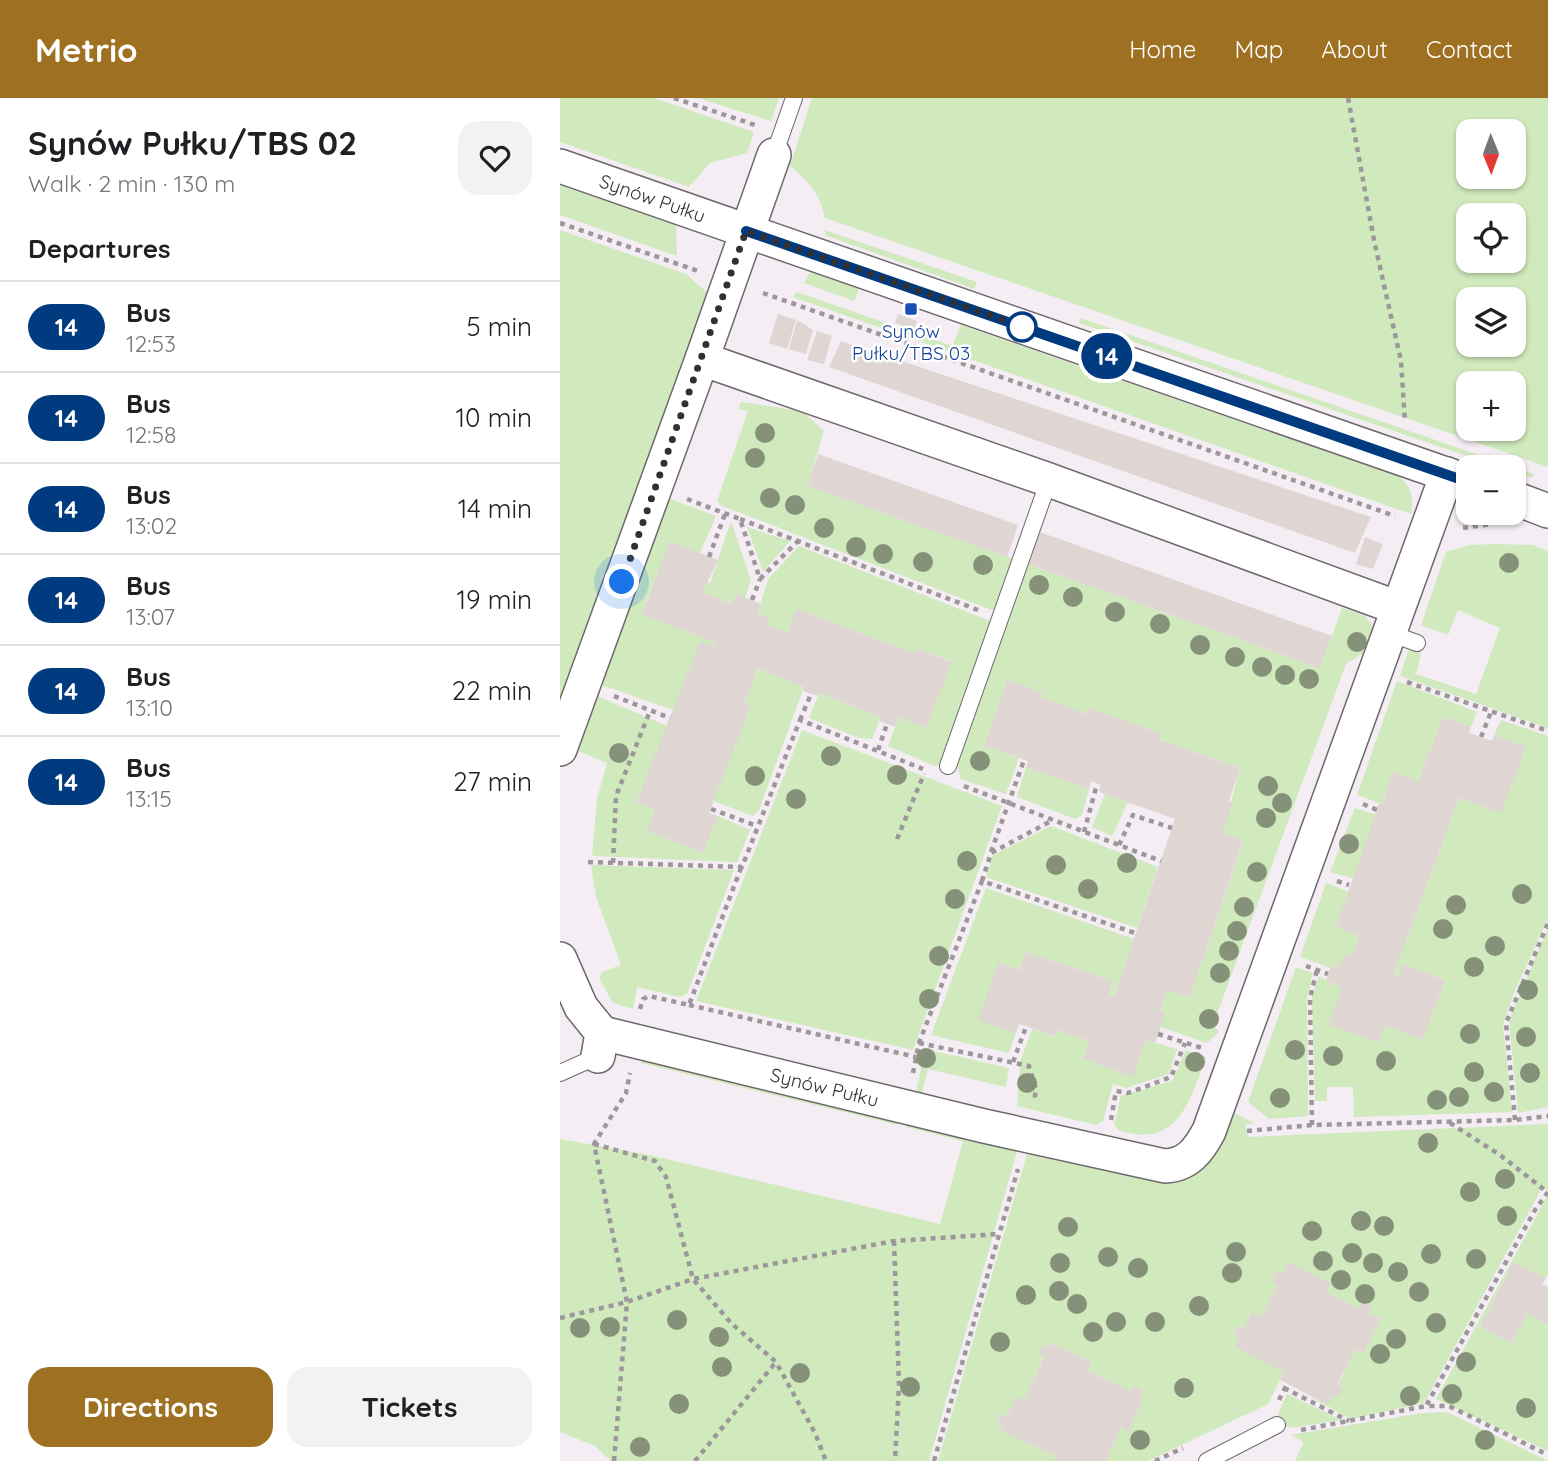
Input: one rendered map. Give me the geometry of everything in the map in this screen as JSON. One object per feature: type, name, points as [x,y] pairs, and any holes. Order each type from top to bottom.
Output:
[{"type":"street","points":[[560,749],[656,488],[746,231],[767,146]]},
{"type":"street","name":"Synów Pułku","points":[[560,166],[1456,477]]},
{"type":"street","points":[[702,359],[1049,480],[1402,628]]},
{"type":"street","name":"Synów Pułku","points":[[607,1042],[1029,1126],[1165,1166],[1180,1164],[1201,1146],[1456,483]]},
{"type":"street","points":[[1526,503],[1548,511]]},
{"type":"street","points":[[560,959],[581,1007],[607,1042]]},
{"type":"lane","points":[[767,146],[794,98]]},
{"type":"lane","points":[[941,770],[1049,480]]},
{"type":"lane","points":[[560,1073],[607,1042]]},
{"type":"lane","points":[[1207,1461],[1277,1425]]},
{"type":"path","points":[[674,98],[763,128],[767,146]]},
{"type":"path","points":[[1348,98],[1374,240],[1401,361],[1405,423]]},
{"type":"path","points":[[560,223],[699,271]]},
{"type":"path","points":[[755,290],[1396,516]]},
{"type":"path","points":[[656,488],[999,617]]},
{"type":"path","points":[[709,557],[725,514]]},
{"type":"path","points":[[740,519],[760,579]]},
{"type":"path","points":[[752,600],[760,579],[798,541]]},
{"type":"path","points":[[1395,678],[1548,732]]},
{"type":"path","points":[[584,684],[670,718]]},
{"type":"path","points":[[699,976],[811,694]]},
{"type":"path","points":[[613,863],[616,796],[650,711]]},
{"type":"path","points":[[1481,737],[1491,712]]},
{"type":"path","points":[[800,720],[926,771],[941,770]]},
{"type":"path","points":[[878,750],[887,724]]},
{"type":"path","points":[[934,1461],[1029,1126],[1036,1089],[1029,1066],[919,1043],[982,881],[1024,760]]},
{"type":"path","points":[[897,839],[926,771]]},
{"type":"path","points":[[955,782],[1161,861]]},
{"type":"path","points":[[1084,832],[1097,784]]},
{"type":"path","points":[[710,808],[757,826]]},
{"type":"path","points":[[1119,845],[1133,815],[1172,828]]},
{"type":"path","points":[[991,853],[1053,820]]},
{"type":"path","points":[[588,862],[741,867]]},
{"type":"path","points":[[982,881],[1135,933]]},
{"type":"path","points":[[1515,1121],[1506,1023],[1548,923]]},
{"type":"path","points":[[1305,965],[1328,974]]},
{"type":"path","points":[[1312,1125],[1310,998],[1317,970]]},
{"type":"path","points":[[689,1005],[916,1058]]},
{"type":"path","points":[[1013,1062],[1026,1027]]},
{"type":"path","points":[[1158,1034],[1208,1051]]},
{"type":"path","points":[[1111,1122],[1116,1091],[1128,1093],[1171,1077],[1185,1043]]},
{"type":"path","points":[[614,1461],[627,1302],[594,1144],[626,1093]]},
{"type":"path","points":[[1246,1131],[1312,1125],[1515,1121],[1548,1115]]},
{"type":"path","points":[[1426,1406],[1547,1191],[1500,1155],[1448,1122]]},
{"type":"path","points":[[594,1144],[654,1161],[666,1177],[693,1279],[730,1323],[776,1362],[815,1433],[826,1461]]},
{"type":"path","points":[[560,1318],[627,1302],[693,1279],[894,1241],[999,1234]]},
{"type":"path","points":[[894,1241],[900,1384],[895,1461]]},
{"type":"path","points":[[695,1461],[776,1362]]},
{"type":"path","points":[[1287,1384],[1284,1388],[1350,1422]]},
{"type":"path","points":[[1293,1432],[1426,1406],[1449,1406],[1548,1455]]},
{"type":"green space","points":[[560,98],[654,98],[754,132],[747,153],[710,163],[689,187],[560,142]]},
{"type":"green space","points":[[697,98],[779,98],[771,121]]},
{"type":"green space","points":[[812,98],[1548,98],[1548,467],[1526,459],[1526,455],[1513,455],[1473,441],[1526,441],[1526,371],[1456,371],[1456,435],[825,218],[813,189],[790,166]]},
{"type":"green space","points":[[560,185],[676,225],[677,256],[560,215]]},
{"type":"green space","points":[[560,230],[686,274],[710,295],[560,725]]},
{"type":"green space","points":[[825,230],[977,282],[974,289],[825,235]]},
{"type":"green space","points":[[810,272],[859,289],[854,301],[804,283]]},
{"type":"green space","points":[[797,292],[952,346],[961,325],[1400,477],[1411,494],[1411,514],[793,297]]},
{"type":"green space","points":[[1081,318],[1479,455],[1464,455],[1079,323]]},
{"type":"green space","points":[[741,402],[802,411],[824,431],[807,486],[1013,559],[994,611],[720,505],[717,501],[748,411],[738,409]]},
{"type":"green space","points":[[1526,471],[1534,474],[1532,478],[1526,476]]},
{"type":"green space","points":[[665,497],[716,516],[700,553],[669,542],[642,613],[714,642],[712,646],[700,642],[673,710],[596,683]]},
{"type":"green space","points":[[731,521],[751,580],[745,598],[732,604],[703,592],[706,582],[710,583]]},
{"type":"green space","points":[[747,527],[790,541],[763,572]]},
{"type":"green space","points":[[1469,545],[1533,545],[1548,551],[1548,728],[1400,676],[1409,649],[1421,653],[1416,674],[1476,694],[1500,628],[1458,610],[1448,635],[1421,625],[1446,552]]},
{"type":"green space","points":[[799,546],[990,621],[941,764],[934,766],[888,746],[899,717],[926,728],[951,661],[918,649],[916,654],[797,609],[787,632],[767,625],[769,618],[758,613],[768,579]]},
{"type":"green space","points":[[1028,564],[1320,668],[1342,608],[1364,615],[1373,626],[1365,652],[1346,664],[1213,1025],[1219,1032],[1207,1043],[1160,1027],[1166,1012],[1160,1010],[1167,990],[1190,997],[1243,841],[1223,833],[1240,768],[1160,740],[1161,734],[1088,708],[1086,714],[1041,697],[1042,692],[1007,680],[984,746],[1019,758],[1006,794],[961,779],[957,765]]},
{"type":"green space","points":[[758,669],[804,687],[759,810],[753,816],[713,801],[751,705],[744,702]]},
{"type":"green space","points":[[1397,681],[1477,712],[1471,727],[1443,717],[1418,781],[1393,772],[1382,804],[1357,795]]},
{"type":"green space","points":[[819,693],[881,717],[872,739],[859,738],[809,718]]},
{"type":"green space","points":[[593,694],[667,726],[636,803],[655,810],[647,831],[703,853],[718,816],[750,830],[737,862],[592,856],[597,799],[607,763],[578,751],[576,743]]},
{"type":"green space","points":[[1501,720],[1548,736],[1548,918],[1514,993],[1503,1025],[1512,1112],[1354,1117],[1353,1087],[1327,1087],[1327,1101],[1315,1101],[1312,997],[1319,976],[1342,988],[1379,1042],[1385,1026],[1423,1039],[1445,980],[1403,964],[1399,976],[1394,974],[1459,798],[1501,812],[1526,747],[1494,735]]},
{"type":"green space","points":[[802,730],[1002,806],[913,1050],[696,1001]]},
{"type":"green space","points":[[1026,767],[1089,789],[1082,815],[1075,819],[1017,797]]},
{"type":"green space","points":[[1105,794],[1128,802],[1112,836],[1092,827]]},
{"type":"green space","points":[[1355,808],[1375,814],[1375,820],[1355,879],[1330,872]]},
{"type":"green space","points":[[1051,826],[1158,867],[1137,928],[986,877],[993,855]]},
{"type":"green space","points":[[591,865],[734,870],[687,994],[680,997],[637,987],[633,1009],[613,1003],[599,978],[602,972],[621,965],[596,897]]},
{"type":"green space","points":[[1326,883],[1347,891],[1359,936],[1352,956],[1345,954],[1339,967],[1332,965],[1330,968],[1300,957]]},
{"type":"green space","points":[[986,888],[1134,939],[1114,996],[1109,994],[1113,981],[1026,952],[1020,970],[998,963],[979,1020],[1016,1033],[1009,1053],[931,1035]]},
{"type":"green space","points":[[1548,928],[1548,1107],[1518,1113],[1509,1021]]},
{"type":"green space","points":[[1296,967],[1313,973],[1307,998],[1308,1116],[1269,1119],[1248,1102]]},
{"type":"green space","points":[[1032,1029],[1054,1036],[1057,1030],[1089,1041],[1083,1059],[1133,1076],[1146,1040],[1177,1049],[1169,1074],[1126,1088],[1113,1084],[1103,1121],[1096,1125],[1017,1106],[1020,1062]]},
{"type":"green space","points":[[925,1049],[1009,1068],[1006,1087],[928,1069],[922,1093],[916,1092]]},
{"type":"green space","points":[[1186,1050],[1206,1057],[1194,1090],[1178,1118],[1168,1128],[1154,1133],[1138,1134],[1118,1130],[1114,1124],[1121,1096],[1172,1081]]},
{"type":"green space","points":[[642,1058],[899,1118],[898,1125],[641,1063]]},
{"type":"green space","points":[[1232,1112],[1254,1123],[1245,1125],[1248,1137],[1548,1124],[1548,1190],[1542,1188],[1424,1403],[1351,1419],[1306,1395],[1328,1404],[1356,1349],[1364,1353],[1381,1319],[1369,1313],[1372,1307],[1361,1302],[1358,1308],[1326,1292],[1330,1283],[1289,1262],[1283,1273],[1272,1281],[1278,1284],[1261,1317],[1252,1313],[1244,1329],[1239,1326],[1234,1335],[1239,1339],[1235,1347],[1284,1372],[1268,1404],[1148,1461],[1106,1461],[1121,1427],[1128,1430],[1144,1398],[1140,1396],[1143,1390],[1133,1386],[1130,1391],[1088,1371],[1092,1362],[1051,1343],[1024,1400],[1016,1396],[1007,1416],[1001,1414],[997,1423],[1002,1426],[1001,1430],[1056,1456],[1053,1461],[938,1461],[1027,1154],[1167,1184],[1194,1175],[1211,1160]]},
{"type":"green space","points":[[907,1120],[1018,1148],[929,1461],[611,1461],[595,1446],[560,1432],[560,1139],[649,1155],[940,1224],[963,1141],[906,1127]]},
{"type":"green space","points":[[1548,1195],[1546,1278],[1513,1262],[1480,1327],[1512,1343],[1527,1314],[1548,1325],[1548,1451],[1436,1399]]},
{"type":"green space","points":[[1287,1394],[1341,1420],[1292,1428],[1275,1421]]},
{"type":"green space","points":[[1447,1412],[1548,1461],[1295,1461],[1304,1442],[1291,1435],[1422,1413]]},
{"type":"building","points":[[778,314],[796,320],[787,349],[769,343]]},
{"type":"building","points":[[898,314],[917,321],[914,330],[895,323]]},
{"type":"building","points":[[797,320],[813,330],[806,354],[789,349]]},
{"type":"building","points":[[817,331],[832,336],[824,364],[807,360]]},
{"type":"building","points":[[841,341],[1371,517],[1355,553],[829,367]]},
{"type":"building","points":[[818,454],[1018,525],[1007,557],[807,486]]},
{"type":"building","points":[[1040,532],[1332,636],[1320,668],[1028,564]]},
{"type":"building","points":[[1365,537],[1383,544],[1373,569],[1356,564]]},
{"type":"building","points":[[669,541],[718,560],[703,592],[732,604],[736,594],[761,604],[758,613],[770,618],[767,625],[787,632],[797,609],[916,654],[918,649],[952,662],[926,728],[899,717],[895,727],[879,721],[881,717],[819,693],[817,696],[803,691],[804,687],[758,669],[744,702],[751,705],[709,813],[718,816],[703,853],[647,831],[655,810],[636,803],[700,641],[712,646],[714,642],[642,614]]},
{"type":"building","points":[[1007,680],[1043,692],[1041,697],[1086,714],[1088,708],[1162,734],[1160,740],[1240,768],[1229,801],[1233,802],[1223,833],[1243,840],[1190,997],[1167,990],[1160,1010],[1166,1012],[1155,1043],[1146,1040],[1133,1077],[1083,1059],[1089,1041],[1057,1030],[1055,1036],[1019,1024],[1016,1033],[978,1020],[998,963],[1020,970],[1026,952],[1113,981],[1109,994],[1114,996],[1175,819],[1099,792],[1101,785],[1091,781],[1089,789],[1026,767],[1028,761],[984,746]]},
{"type":"building","points":[[1443,717],[1471,727],[1469,733],[1492,741],[1494,735],[1526,747],[1501,813],[1459,798],[1394,974],[1399,976],[1403,964],[1445,980],[1423,1040],[1385,1026],[1379,1043],[1328,1024],[1342,988],[1326,980],[1331,965],[1339,967],[1345,954],[1352,956],[1359,936],[1336,927],[1379,803],[1382,804],[1393,772],[1418,781]]},
{"type":"building","points":[[1289,1262],[1331,1283],[1326,1292],[1358,1308],[1361,1302],[1372,1307],[1369,1313],[1381,1319],[1364,1353],[1356,1349],[1337,1385],[1343,1388],[1338,1398],[1332,1396],[1328,1405],[1280,1380],[1284,1372],[1235,1347],[1239,1339],[1234,1336],[1239,1326],[1244,1329],[1252,1312],[1261,1317],[1278,1284],[1271,1281],[1277,1270],[1283,1273]]},
{"type":"building","points":[[1513,1262],[1546,1278],[1542,1284],[1548,1287],[1548,1325],[1527,1314],[1512,1343],[1480,1327]]},
{"type":"building","points":[[1051,1343],[1092,1362],[1088,1371],[1130,1391],[1133,1386],[1143,1390],[1140,1396],[1144,1398],[1128,1431],[1121,1427],[1106,1461],[1053,1461],[1056,1456],[1000,1430],[1002,1426],[997,1424],[1001,1414],[1007,1416],[1016,1396],[1024,1400],[1044,1358],[1038,1355],[1043,1345],[1049,1347]]},
{"type":"bus line","name":"14","points":[[746,231],[1456,478]]},
{"type":"place","name":"Synów Pułku/TBS 03","points":[[911,309]]},
{"type":"route","points":[[622,582],[746,231],[1030,329],[1022,327]]}]
